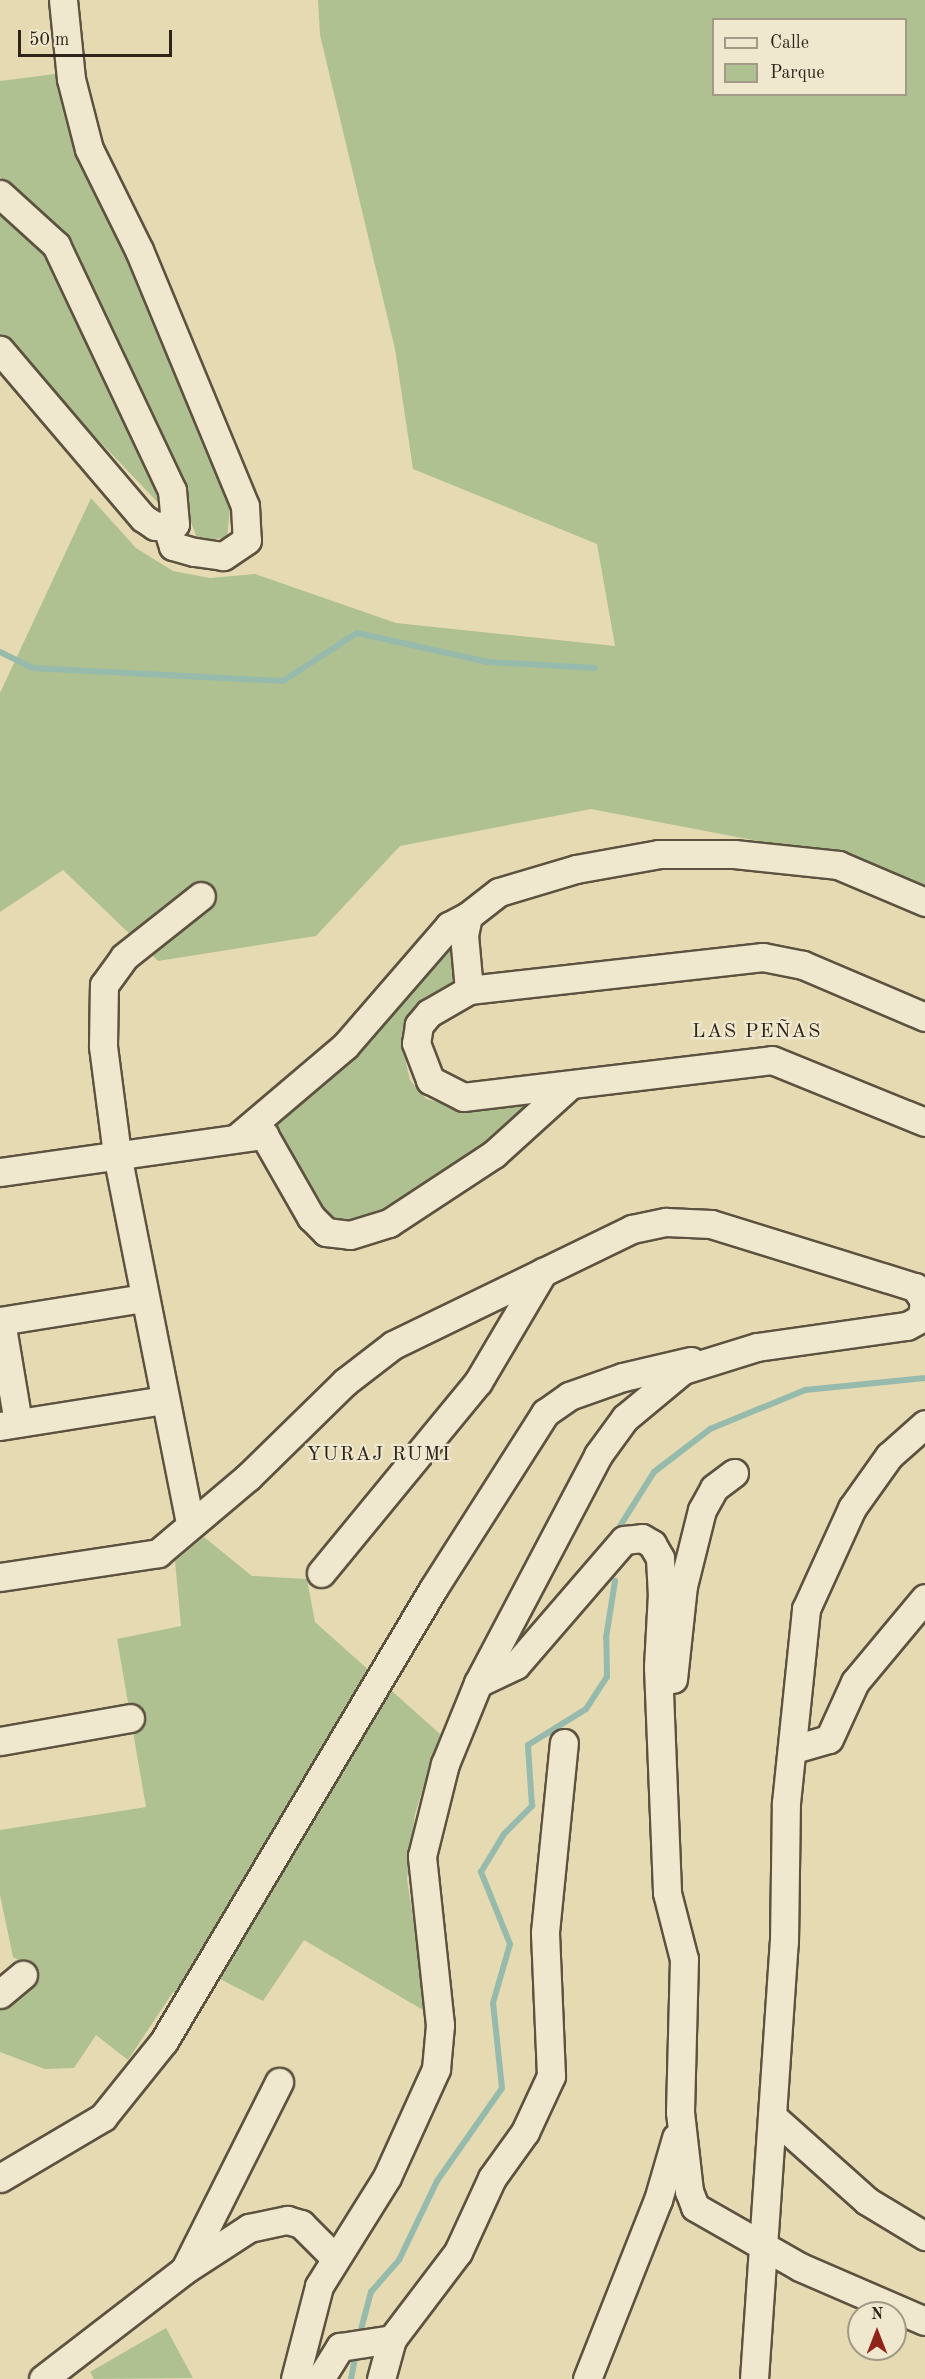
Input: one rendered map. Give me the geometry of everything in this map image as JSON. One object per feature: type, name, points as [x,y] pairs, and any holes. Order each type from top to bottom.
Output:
[{"type":"street","points":[[63,0],[76,105],[89,149],[140,250],[203,400],[245,506],[247,540],[223,556],[194,552],[173,546],[167,528]]},
{"type":"street","points":[[0,194],[56,244],[88,308],[120,388],[177,505],[176,524],[167,528],[143,518],[0,350]]},
{"type":"street","points":[[240,1135],[345,1046],[449,926],[468,916],[499,892],[659,854],[838,865],[925,902]]},
{"type":"street","points":[[190,1523],[117,1154],[103,1046],[104,985],[124,957],[201,896]]},
{"type":"street","points":[[468,916],[464,935],[469,990]]},
{"type":"street","points":[[925,1017],[803,965],[763,957],[469,990],[419,1025],[419,1061],[430,1080],[463,1097],[568,1087],[772,1060],[925,1122]]},
{"type":"street","points":[[0,1172],[240,1135],[264,1135],[311,1217],[326,1232],[350,1235],[389,1223],[494,1154],[568,1087]]},
{"type":"street","points":[[0,1576],[158,1553],[393,1345],[632,1230],[694,1222],[920,1285],[924,1301],[923,1316],[907,1326],[757,1347],[713,1358],[668,1363],[569,1396],[545,1413],[433,1589],[164,2041],[103,2117],[0,2178]]},
{"type":"street","points":[[321,1573],[478,1382],[543,1272]]},
{"type":"street","points":[[144,1298],[1,1321],[9,1425],[164,1400]]},
{"type":"street","points":[[295,2379],[305,2327],[334,2257],[387,2177],[436,2069],[440,2025],[422,1856],[445,1764],[478,1683],[598,1455],[649,1395],[683,1370],[713,1358]]},
{"type":"street","points":[[753,2379],[772,2116],[794,1749],[795,1687],[806,1609],[824,1563],[876,1472],[925,1424]]},
{"type":"street","points":[[660,1714],[675,1672],[683,1586],[702,1510],[714,1488],[734,1473]]},
{"type":"street","points":[[478,1683],[516,1665],[624,1540],[642,1538],[660,1558],[660,1714],[667,1893],[685,1978],[680,2112],[695,2207],[764,2246],[925,2321]]},
{"type":"street","points":[[794,1749],[829,1739],[855,1682],[925,1598]]},
{"type":"street","points":[[0,1741],[130,1718]]},
{"type":"street","points":[[381,2379],[392,2339],[458,2252],[492,2178],[525,2132],[551,2076],[545,1932],[564,1743]]},
{"type":"street","points":[[0,1994],[23,1975]]},
{"type":"street","points":[[183,2271],[279,2082]]},
{"type":"street","points":[[587,2379],[658,2200],[680,2112]]},
{"type":"street","points":[[772,2116],[867,2201],[925,2236]]},
{"type":"street","points":[[43,2379],[183,2271],[249,2228],[287,2220],[312,2232],[334,2257]]},
{"type":"street","points":[[320,2379],[340,2347],[392,2339]]},
{"type":"green space","points":[[318,0],[925,0],[925,890],[825,854],[591,809],[400,846],[316,936],[158,961],[63,870],[0,912],[0,693],[91,498],[136,548],[173,571],[210,578],[255,574],[396,623],[615,646],[597,544],[413,469],[395,349],[320,35]]},
{"type":"green space","points":[[55,74],[82,154],[138,268],[231,499],[227,538],[198,540],[166,459],[33,208],[0,177],[0,81]]},
{"type":"green space","points":[[0,212],[41,250],[166,511],[0,337]]},
{"type":"green space","points":[[453,937],[456,984],[423,1000],[407,1023],[403,1050],[410,1080],[426,1099],[468,1109],[540,1101],[486,1151],[372,1219],[347,1223],[328,1214],[274,1123]]},
{"type":"green space","points":[[204,1537],[252,1576],[307,1579],[315,1622],[440,1734],[415,1814],[407,1879],[428,2013],[304,1940],[263,2001],[220,1979],[199,2009],[173,1992],[128,2060],[96,2035],[74,2068],[45,2069],[0,2052],[0,2007],[40,1971],[13,1957],[0,1895],[0,1830],[146,1807],[117,1639],[181,1626],[175,1561]]},
{"type":"green space","points":[[166,2328],[193,2378],[94,2379],[90,2372]]},
{"type":"waterway","points":[[0,652],[33,668],[283,681],[357,633],[488,662],[595,668]]},
{"type":"waterway","points":[[620,1526],[654,1472],[710,1429],[805,1390],[925,1378]]},
{"type":"waterway","points":[[359,2337],[371,2292],[399,2260],[437,2181],[502,2088],[493,2003],[510,1944],[481,1872],[504,1834],[532,1806],[528,1745],[586,1709],[607,1677],[606,1638],[615,1581]]},
{"type":"waterway","points":[[351,2379],[356,2353]]},
{"type":"district","name":"LAS PEÑAS","points":[[757,1032]]},
{"type":"district","name":"YURAJ RUMI","points":[[379,1455]]}]
